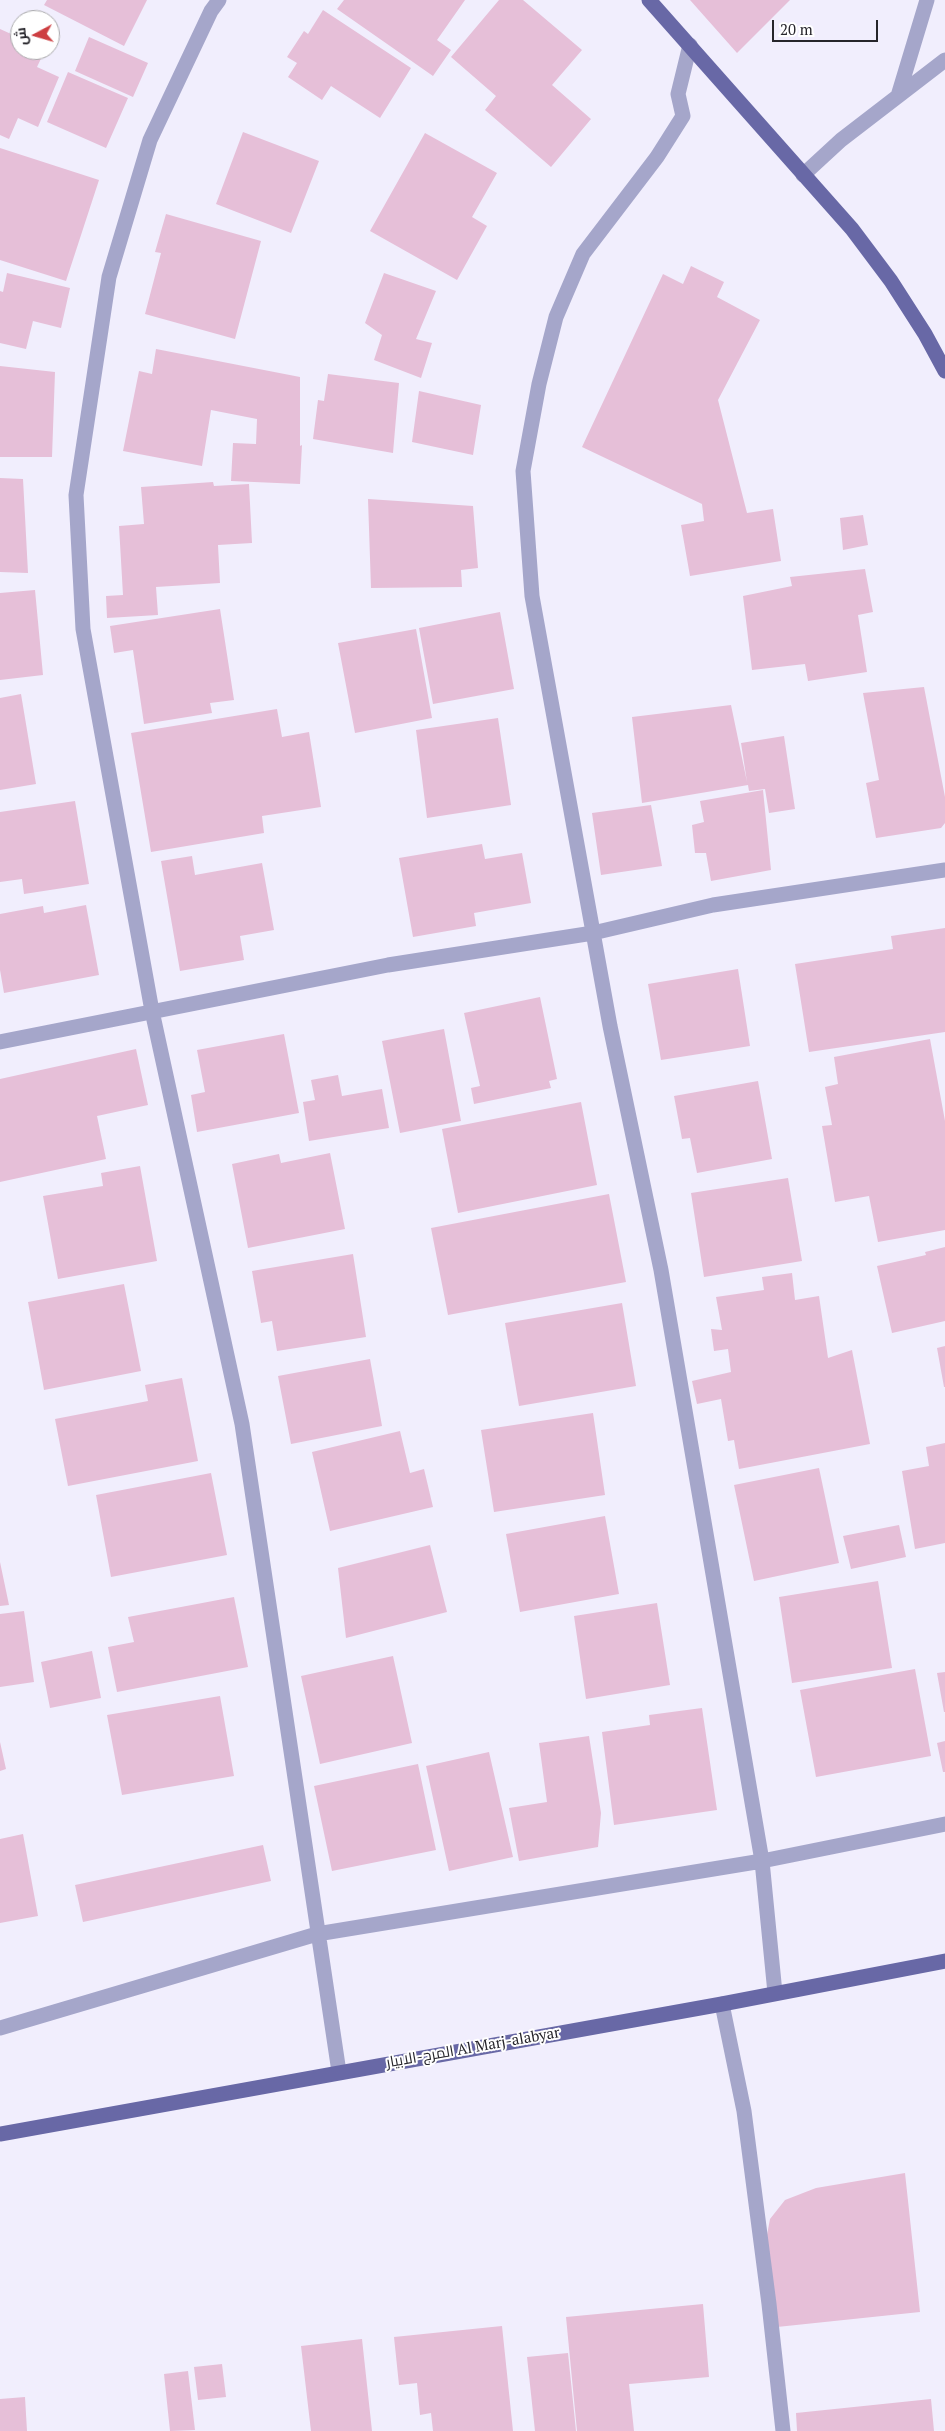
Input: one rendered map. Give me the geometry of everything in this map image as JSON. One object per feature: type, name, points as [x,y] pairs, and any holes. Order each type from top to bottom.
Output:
[{"type":"main road","points":[[649,0],[852,229],[892,281],[926,334],[945,371]]},
{"type":"main road","name":"المرج-الابيار Al Marj-alabyar","points":[[0,2134],[722,2004],[945,1961]]},
{"type":"street","points":[[219,0],[211,11],[150,140],[109,277],[90,390],[76,495],[83,629],[152,1012],[242,1424],[339,2072]]},
{"type":"street","points":[[898,96],[927,0]]},
{"type":"street","points":[[690,45],[678,94],[683,116],[657,158],[583,254],[556,317],[539,384],[523,471],[532,596],[593,934],[661,1270],[762,1862],[775,1993]]},
{"type":"street","points":[[803,175],[841,140],[945,60]]},
{"type":"street","points":[[0,1042],[388,965],[593,934],[713,905],[945,870]]},
{"type":"street","points":[[0,2028],[317,1934],[762,1862],[945,1824]]},
{"type":"street","points":[[722,2004],[744,2111],[783,2431]]},
{"type":"building","points":[[47,0],[147,0],[124,46],[60,13],[60,10],[54,10],[44,5]]},
{"type":"building","points":[[344,0],[465,0],[437,40],[451,50],[433,76],[337,9]]},
{"type":"building","points":[[499,0],[523,0],[582,50],[552,85],[591,119],[551,167],[485,110],[496,96],[451,57]]},
{"type":"building","points":[[690,0],[790,0],[737,53]]},
{"type":"building","points":[[323,10],[411,68],[380,118],[331,86],[322,100],[288,77],[297,63],[287,57],[304,31],[308,34]]},
{"type":"building","points":[[0,29],[10,34],[10,60],[40,60],[37,67],[59,77],[38,127],[18,118],[9,139],[0,135]]},
{"type":"building","points":[[89,37],[148,63],[133,97],[75,71]]},
{"type":"building","points":[[68,72],[128,98],[106,148],[47,122]]},
{"type":"building","points":[[243,132],[319,161],[291,233],[216,204]]},
{"type":"building","points":[[425,133],[497,173],[472,217],[487,226],[457,280],[370,231]]},
{"type":"building","points":[[0,148],[99,180],[66,281],[0,260]]},
{"type":"building","points":[[166,214],[261,241],[235,339],[145,314],[161,253],[155,252]]},
{"type":"building","points":[[691,266],[724,282],[717,297],[760,320],[718,400],[747,513],[773,509],[781,561],[690,576],[681,525],[704,521],[702,504],[582,447],[663,274],[683,284]]},
{"type":"building","points":[[7,273],[70,288],[61,328],[33,321],[26,349],[0,343],[0,291],[3,292]]},
{"type":"building","points":[[384,273],[436,291],[416,339],[432,343],[421,378],[374,360],[382,335],[365,323]]},
{"type":"building","points":[[156,349],[300,377],[300,446],[302,445],[300,484],[231,481],[233,443],[256,444],[257,419],[211,410],[202,466],[123,451],[139,371],[152,374]]},
{"type":"building","points":[[0,366],[55,372],[52,457],[0,457]]},
{"type":"building","points":[[328,374],[399,383],[393,453],[313,439],[318,400],[324,401]]},
{"type":"building","points":[[419,391],[481,405],[473,455],[412,442]]},
{"type":"building","points":[[0,478],[23,479],[28,573],[0,572]]},
{"type":"building","points":[[213,482],[214,486],[249,484],[252,543],[218,545],[220,583],[156,587],[158,615],[107,618],[106,596],[123,595],[119,526],[144,524],[141,487]]},
{"type":"building","points":[[368,499],[473,506],[478,568],[461,570],[462,587],[371,588]]},
{"type":"building","points":[[863,515],[868,545],[843,550],[840,518]]},
{"type":"building","points":[[865,569],[873,612],[858,615],[867,672],[808,681],[805,664],[752,670],[743,596],[792,586],[790,577]]},
{"type":"building","points":[[35,590],[43,675],[0,680],[0,593]]},
{"type":"building","points":[[220,609],[234,700],[210,703],[212,713],[144,724],[133,650],[114,653],[110,626]]},
{"type":"building","points":[[500,612],[514,689],[433,704],[419,628]]},
{"type":"building","points":[[416,629],[432,718],[355,733],[338,643]]},
{"type":"building","points":[[924,687],[945,797],[945,823],[941,828],[876,838],[866,783],[879,780],[863,693]]},
{"type":"building","points":[[21,694],[36,784],[0,790],[0,698]]},
{"type":"building","points":[[731,705],[747,782],[741,743],[784,736],[795,809],[769,813],[765,789],[749,791],[748,785],[642,803],[632,717]]},
{"type":"building","points":[[277,709],[282,737],[309,732],[321,807],[262,816],[264,833],[151,852],[131,733]]},
{"type":"building","points":[[498,718],[511,805],[427,818],[416,730]]},
{"type":"building","points":[[763,790],[771,870],[711,881],[706,853],[695,853],[692,825],[704,822],[700,801]]},
{"type":"building","points":[[75,801],[89,884],[24,894],[22,879],[0,882],[0,812]]},
{"type":"building","points":[[651,805],[662,866],[601,875],[592,813]]},
{"type":"building","points":[[482,844],[485,859],[522,853],[531,903],[474,913],[476,926],[413,937],[399,858]]},
{"type":"building","points":[[192,856],[195,875],[262,863],[274,930],[240,936],[244,960],[180,971],[161,861]]},
{"type":"building","points":[[86,905],[99,975],[4,993],[0,970],[0,914],[43,906],[44,913]]},
{"type":"building","points":[[945,928],[945,1032],[809,1052],[795,964],[893,949],[891,936]]},
{"type":"building","points":[[738,969],[750,1046],[661,1060],[648,984]]},
{"type":"building","points":[[540,997],[557,1079],[549,1081],[551,1088],[474,1104],[471,1088],[480,1086],[464,1013]]},
{"type":"building","points":[[444,1029],[461,1121],[400,1133],[382,1041]]},
{"type":"building","points":[[284,1034],[299,1113],[197,1132],[191,1095],[205,1092],[197,1050]]},
{"type":"building","points":[[930,1039],[945,1121],[945,1230],[878,1242],[869,1196],[835,1202],[822,1126],[832,1125],[825,1087],[838,1084],[834,1057]]},
{"type":"building","points":[[136,1049],[148,1105],[97,1116],[106,1159],[0,1182],[0,1079]]},
{"type":"building","points":[[338,1075],[342,1096],[382,1089],[389,1128],[309,1141],[303,1102],[315,1100],[311,1080]]},
{"type":"building","points":[[758,1081],[772,1159],[697,1173],[690,1138],[682,1139],[674,1096]]},
{"type":"building","points":[[581,1102],[597,1185],[458,1213],[442,1129]]},
{"type":"building","points":[[330,1153],[345,1229],[248,1248],[232,1164],[279,1154],[281,1163]]},
{"type":"building","points":[[140,1166],[157,1261],[58,1279],[43,1196],[103,1186],[101,1173]]},
{"type":"building","points":[[788,1178],[802,1261],[704,1277],[691,1193]]},
{"type":"building","points":[[609,1194],[626,1282],[448,1315],[431,1228]]},
{"type":"building","points":[[945,1247],[945,1321],[892,1333],[877,1266],[926,1255],[925,1252]]},
{"type":"building","points":[[353,1254],[366,1337],[277,1351],[272,1321],[261,1323],[252,1271]]},
{"type":"building","points":[[792,1273],[795,1300],[819,1296],[828,1358],[852,1350],[870,1444],[739,1469],[734,1440],[728,1441],[721,1399],[697,1404],[692,1381],[731,1372],[728,1349],[714,1351],[711,1329],[722,1330],[716,1297],[764,1290],[762,1277]]},
{"type":"building","points":[[124,1284],[141,1371],[44,1390],[28,1302]]},
{"type":"building","points":[[622,1303],[636,1386],[519,1406],[505,1323]]},
{"type":"building","points":[[945,1346],[945,1387],[944,1387],[937,1348]]},
{"type":"building","points":[[370,1359],[382,1426],[291,1444],[278,1376]]},
{"type":"building","points":[[182,1378],[198,1461],[68,1486],[55,1419],[148,1401],[145,1385]]},
{"type":"building","points":[[593,1413],[605,1495],[494,1512],[481,1430]]},
{"type":"building","points":[[400,1431],[410,1473],[424,1469],[433,1507],[330,1531],[312,1452]]},
{"type":"building","points":[[945,1443],[945,1543],[915,1549],[902,1471],[929,1466],[926,1447]]},
{"type":"building","points":[[819,1468],[839,1563],[754,1581],[734,1485]]},
{"type":"building","points":[[211,1473],[227,1555],[111,1577],[96,1495]]},
{"type":"building","points":[[605,1516],[619,1594],[520,1612],[506,1534]]},
{"type":"building","points":[[899,1525],[906,1557],[851,1569],[843,1536]]},
{"type":"building","points":[[430,1545],[447,1612],[346,1638],[338,1568]]},
{"type":"building","points":[[0,1562],[9,1605],[0,1606]]},
{"type":"building","points":[[878,1581],[892,1668],[792,1683],[779,1597]]},
{"type":"building","points":[[234,1597],[248,1667],[117,1692],[108,1647],[134,1642],[128,1617]]},
{"type":"building","points":[[657,1603],[670,1685],[586,1699],[574,1616]]},
{"type":"building","points":[[24,1611],[34,1682],[0,1687],[0,1614]]},
{"type":"building","points":[[92,1651],[101,1698],[50,1708],[41,1662]]},
{"type":"building","points":[[393,1656],[412,1743],[320,1764],[301,1676]]},
{"type":"building","points":[[915,1669],[931,1756],[816,1777],[800,1690]]},
{"type":"building","points":[[945,1672],[945,1712],[944,1712],[937,1673]]},
{"type":"building","points":[[220,1696],[234,1776],[122,1795],[107,1715]]},
{"type":"building","points":[[702,1708],[717,1810],[614,1825],[602,1732],[650,1725],[649,1715]]},
{"type":"building","points":[[589,1736],[601,1813],[598,1847],[519,1861],[509,1808],[547,1802],[539,1743]]},
{"type":"building","points":[[945,1741],[945,1772],[943,1772],[937,1743]]},
{"type":"building","points":[[0,1742],[6,1769],[0,1771]]},
{"type":"building","points":[[489,1752],[513,1857],[449,1871],[426,1766]]},
{"type":"building","points":[[418,1764],[436,1850],[332,1871],[314,1786]]},
{"type":"building","points":[[23,1834],[38,1916],[0,1923],[0,1839]]},
{"type":"building","points":[[263,1845],[271,1881],[83,1922],[75,1885]]},
{"type":"building","points":[[905,2173],[920,2312],[777,2327],[767,2235],[770,2219],[785,2200],[816,2188]]},
{"type":"building","points":[[703,2304],[709,2377],[629,2384],[634,2431],[577,2431],[566,2317]]},
{"type":"building","points":[[502,2326],[513,2431],[433,2431],[431,2413],[420,2415],[417,2383],[399,2385],[394,2337]]},
{"type":"building","points":[[362,2339],[372,2431],[311,2431],[301,2346]]},
{"type":"building","points":[[568,2353],[576,2431],[535,2431],[527,2357]]},
{"type":"building","points":[[222,2364],[226,2397],[198,2400],[194,2367]]},
{"type":"building","points":[[188,2371],[195,2430],[170,2431],[164,2374]]},
{"type":"building","points":[[25,2397],[27,2431],[0,2431],[0,2399]]},
{"type":"building","points":[[931,2399],[934,2431],[797,2431],[796,2413]]}]
